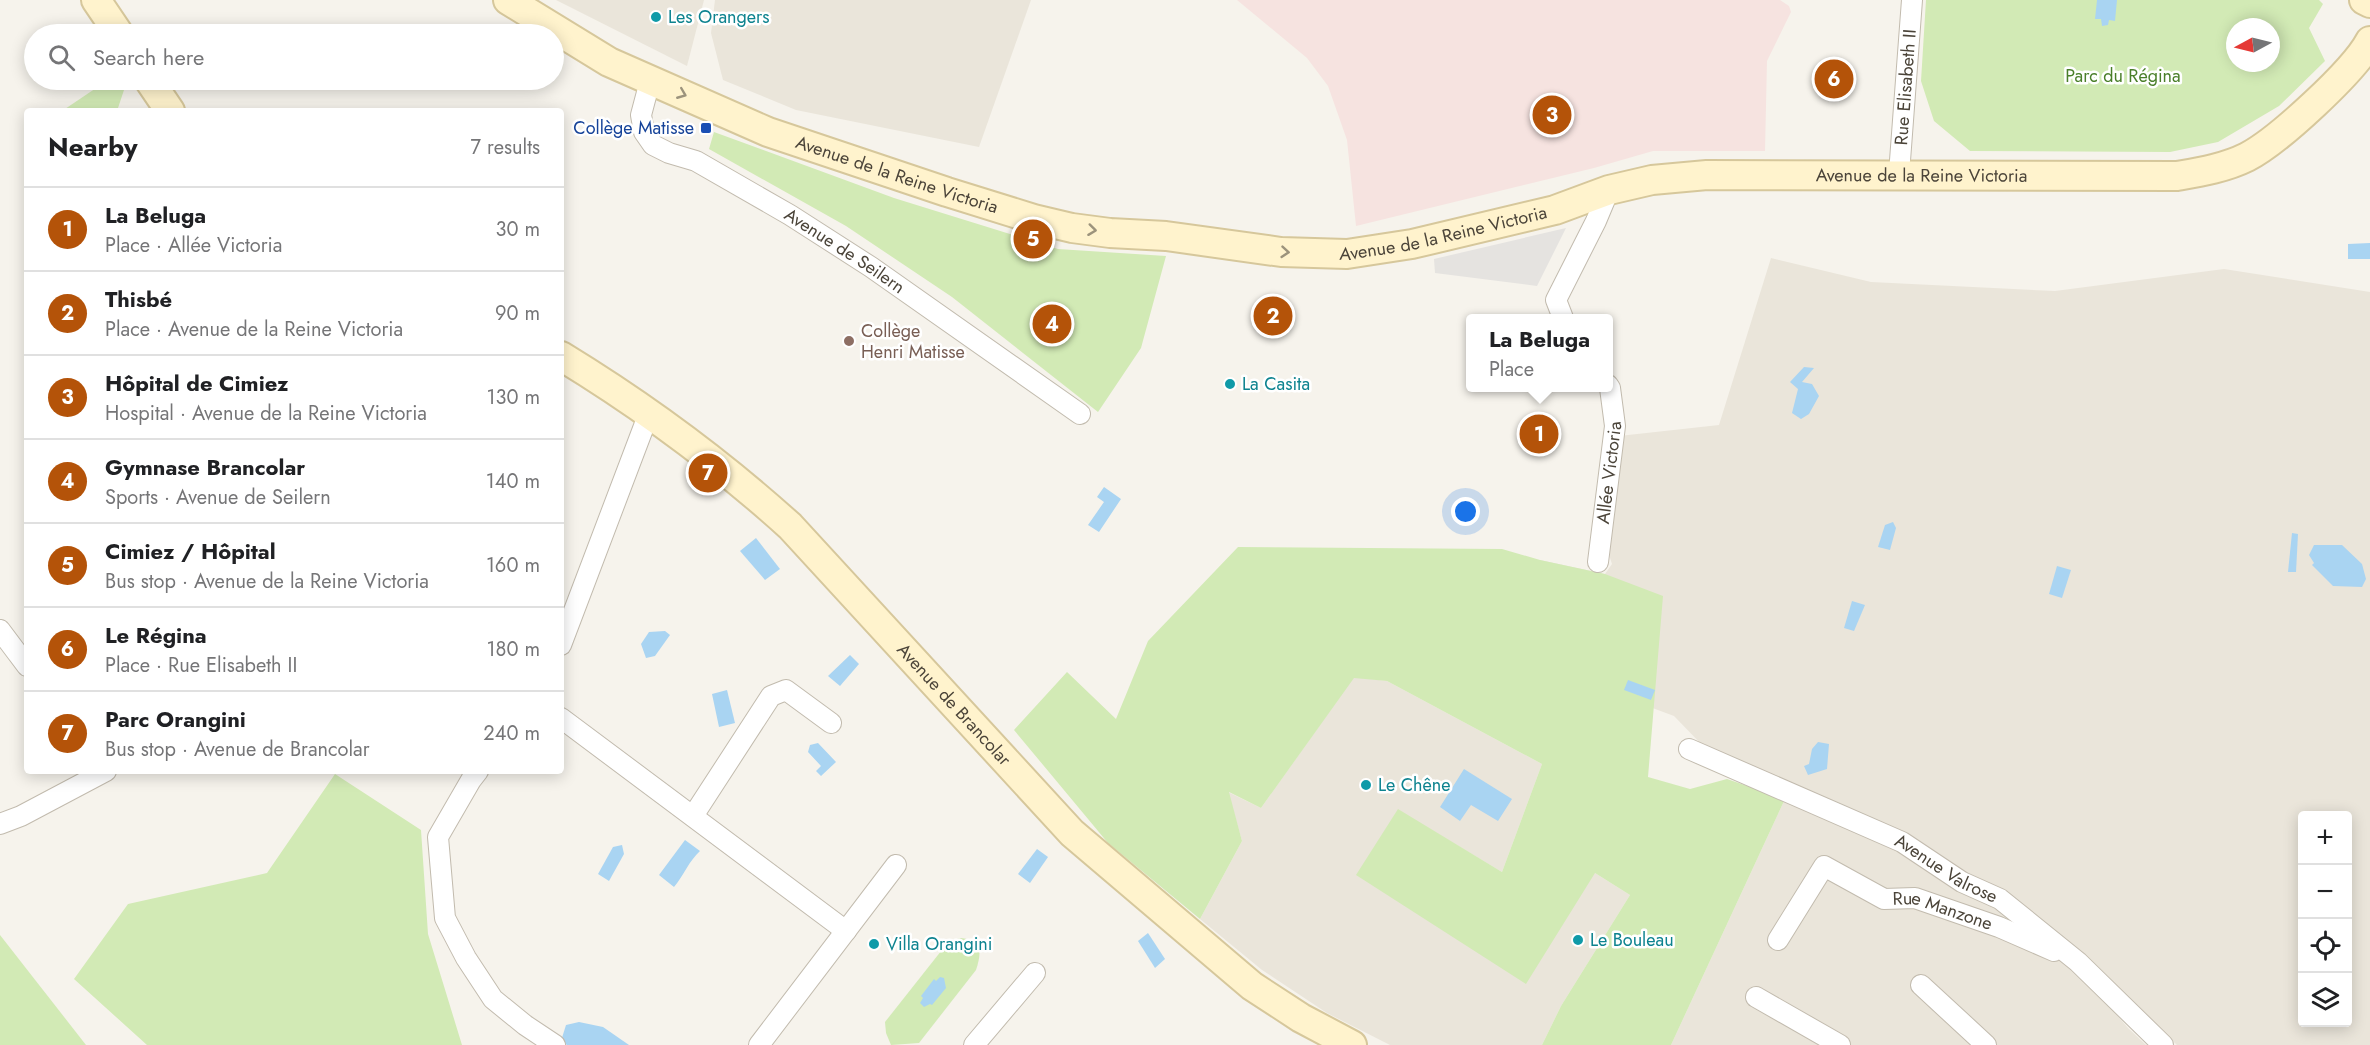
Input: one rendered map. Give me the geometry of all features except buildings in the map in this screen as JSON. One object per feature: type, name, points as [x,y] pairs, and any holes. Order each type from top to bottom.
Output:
[{"type":"street","points":[[96,0],[112,24]]},
{"type":"street","name":"Avenue de la Reine Victoria","points":[[508,0],[547,24]]},
{"type":"street","name":"Rue Elisabeth II","points":[[1899,174],[1912,0]]},
{"type":"street","points":[[2364,0],[2370,3]]},
{"type":"street","name":"Avenue de la Reine Victoria","points":[[564,34],[609,62],[768,132],[1034,219],[1072,228],[1110,233],[1166,236],[1281,252],[1347,254],[1412,244],[1555,210],[1609,190],[1652,180],[1707,174],[2176,176],[2216,169],[2247,157],[2274,140],[2343,74],[2370,41]]},
{"type":"street","name":"Avenue de Seilern","points":[[650,81],[641,116],[644,132],[653,145],[669,153],[696,160],[790,214],[871,267],[1080,414]]},
{"type":"street","points":[[156,90],[168,108]]},
{"type":"street","points":[[1561,314],[1556,300],[1609,190]]},
{"type":"street","name":"Avenue de Brancolar","points":[[564,358],[649,413],[714,461],[790,526],[1072,832],[1252,986],[1301,1018],[1352,1045]]},
{"type":"street","name":"Allée Victoria","points":[[1598,562],[1615,426],[1611,392]]},
{"type":"street","points":[[564,637],[649,413]]},
{"type":"street","points":[[0,630],[24,662]]},
{"type":"street","points":[[693,816],[771,696],[786,690],[831,723]]},
{"type":"street","points":[[564,720],[846,931]]},
{"type":"street","name":"Avenue Valrose","points":[[1689,750],[1902,842],[1962,882],[2000,899],[2078,962],[2163,1045]]},
{"type":"street","points":[[0,824],[21,816],[99,774]]},
{"type":"street","points":[[476,774],[438,837],[445,918],[466,958],[493,999],[525,1025],[555,1045]]},
{"type":"street","points":[[759,1045],[896,865]]},
{"type":"street","name":"Rue Manzone","points":[[1778,940],[1824,866],[1884,899],[1915,898],[1999,927],[2078,962]]},
{"type":"street","points":[[974,1045],[1035,973]]},
{"type":"street","points":[[1921,985],[1986,1045]]},
{"type":"street","points":[[1756,997],[1840,1045]]},
{"type":"shaded area","points":[[556,0],[704,0],[687,66]]},
{"type":"shaded area","points":[[715,0],[1031,0],[979,147],[796,110],[723,80],[711,33]]},
{"type":"shaded area","points":[[1237,0],[1780,0],[1789,6],[1791,12],[1767,61],[1765,151],[1653,151],[1594,168],[1356,226],[1347,140],[1328,86],[1307,58]]},
{"type":"shaded area","points":[[1566,228],[1537,286],[1435,273],[1434,259]]},
{"type":"shaded area","points":[[1771,258],[1871,282],[2055,291],[2224,269],[2370,292],[2370,1045],[2177,1045],[2067,941],[2000,892],[1705,748],[1674,716],[1534,664],[1540,560],[1605,574],[1612,564],[1606,546],[1619,436],[1719,425]]},
{"type":"shaded area","points":[[1354,677],[1387,681],[1542,764],[1502,872],[1398,810],[1357,875],[1595,873],[1630,895],[1561,1006],[1542,1045],[1390,1045],[1327,1013],[1262,970],[1200,919],[1242,841],[1228,792],[1261,808]]},
{"type":"shaded area","points":[[1785,799],[1868,834],[1997,905],[2086,979],[2128,1028],[2146,1045],[1671,1045]]},
{"type":"green space","name":"Parc du Régina","points":[[1926,0],[2319,0],[2323,4],[2309,28],[2325,61],[2279,106],[2218,142],[2170,152],[1970,151],[1934,121],[1921,81]]},
{"type":"green space","points":[[93,90],[124,90],[118,108],[66,108]]},
{"type":"green space","points":[[714,132],[894,198],[1058,249],[1166,256],[1141,348],[1098,412],[952,297],[846,226],[709,149]]},
{"type":"green space","points":[[1238,547],[1502,549],[1605,574],[1663,596],[1648,777],[1690,789],[1727,779],[1785,799],[1671,1045],[1542,1045],[1561,1006],[1630,895],[1595,873],[1526,984],[1356,875],[1398,809],[1502,872],[1542,764],[1387,681],[1354,678],[1261,808],[1229,792],[1242,841],[1200,919],[1108,843],[1014,730],[1067,672],[1116,719],[1148,641]]},
{"type":"green space","points":[[335,774],[421,830],[428,934],[462,1045],[147,1045],[74,979],[128,904],[267,873]]},
{"type":"green space","points":[[0,935],[86,1045],[0,1045]]},
{"type":"green space","points":[[961,938],[973,941],[979,948],[976,970],[919,1043],[891,1045],[886,1033],[885,1022],[949,941]]},
{"type":"water","points":[[2097,0],[2117,0],[2115,21],[2109,20],[2108,25],[2102,26],[2101,19],[2095,19]]},
{"type":"water","points":[[2370,243],[2370,259],[2348,259],[2348,244]]},
{"type":"water","points":[[1804,367],[1814,368],[1802,382],[1812,384],[1819,396],[1809,414],[1801,419],[1792,413],[1798,389],[1790,382]]},
{"type":"water","points":[[1104,487],[1121,499],[1099,532],[1088,525],[1104,502],[1097,497]]},
{"type":"water","points":[[1893,522],[1896,528],[1890,550],[1878,547],[1885,525]]},
{"type":"water","points":[[2292,533],[2298,534],[2296,572],[2288,572]]},
{"type":"water","points":[[756,538],[780,569],[765,580],[740,551]]},
{"type":"water","points":[[2314,545],[2342,545],[2362,564],[2366,579],[2362,587],[2333,586],[2312,565],[2314,563],[2309,555]]},
{"type":"water","points":[[2057,566],[2071,570],[2062,598],[2049,594]]},
{"type":"water","points":[[1852,601],[1865,605],[1854,631],[1844,628]]},
{"type":"water","points":[[665,631],[670,635],[655,656],[646,658],[641,644],[649,632]]},
{"type":"water","points":[[850,655],[859,664],[840,686],[828,676]]},
{"type":"water","points":[[1628,680],[1655,690],[1651,700],[1624,690]]},
{"type":"water","points":[[727,690],[735,723],[719,727],[712,694]]},
{"type":"water","points":[[1818,742],[1829,744],[1827,769],[1808,775],[1804,766],[1809,764],[1812,749]]},
{"type":"water","points":[[818,743],[836,762],[821,776],[816,771],[821,766],[808,752],[810,745]]},
{"type":"water","points":[[1464,769],[1512,799],[1498,821],[1471,805],[1460,821],[1440,807]]},
{"type":"water","points":[[685,840],[700,851],[674,887],[659,875]]},
{"type":"water","points":[[622,845],[624,854],[609,881],[598,874],[613,847]]},
{"type":"water","points":[[1037,849],[1048,857],[1030,883],[1018,874]]},
{"type":"water","points":[[1148,933],[1165,959],[1155,968],[1138,941]]},
{"type":"water","points":[[940,977],[944,978],[946,988],[932,1005],[924,1007],[920,1003],[923,998],[921,996],[934,979],[936,981]]},
{"type":"water","points":[[579,1022],[603,1027],[629,1045],[567,1045],[561,1041],[566,1025]]},
{"type":"place","name":"Les Orangers","points":[[656,17]]},
{"type":"place","name":"Le Régina","points":[[1834,79]]},
{"type":"place","name":"Hôpital de Cimiez","points":[[1552,115]]},
{"type":"place","name":"Collège Matisse","points":[[706,128]]},
{"type":"place","name":"Cimiez / Hôpital","points":[[1033,239]]},
{"type":"place","name":"Thisbé","points":[[1273,316]]},
{"type":"place","name":"Gymnase Brancolar","points":[[1052,324]]},
{"type":"place","name":"Collège Henri Matisse","points":[[849,341]]},
{"type":"place","name":"La Casita","points":[[1230,384]]},
{"type":"place","name":"La Beluga","points":[[1539,434]]},
{"type":"place","name":"Parc Orangini","points":[[708,473]]},
{"type":"place","name":"Le Chêne","points":[[1366,785]]},
{"type":"place","name":"Le Bouleau","points":[[1578,940]]},
{"type":"place","name":"Villa Orangini","points":[[874,944]]}]
